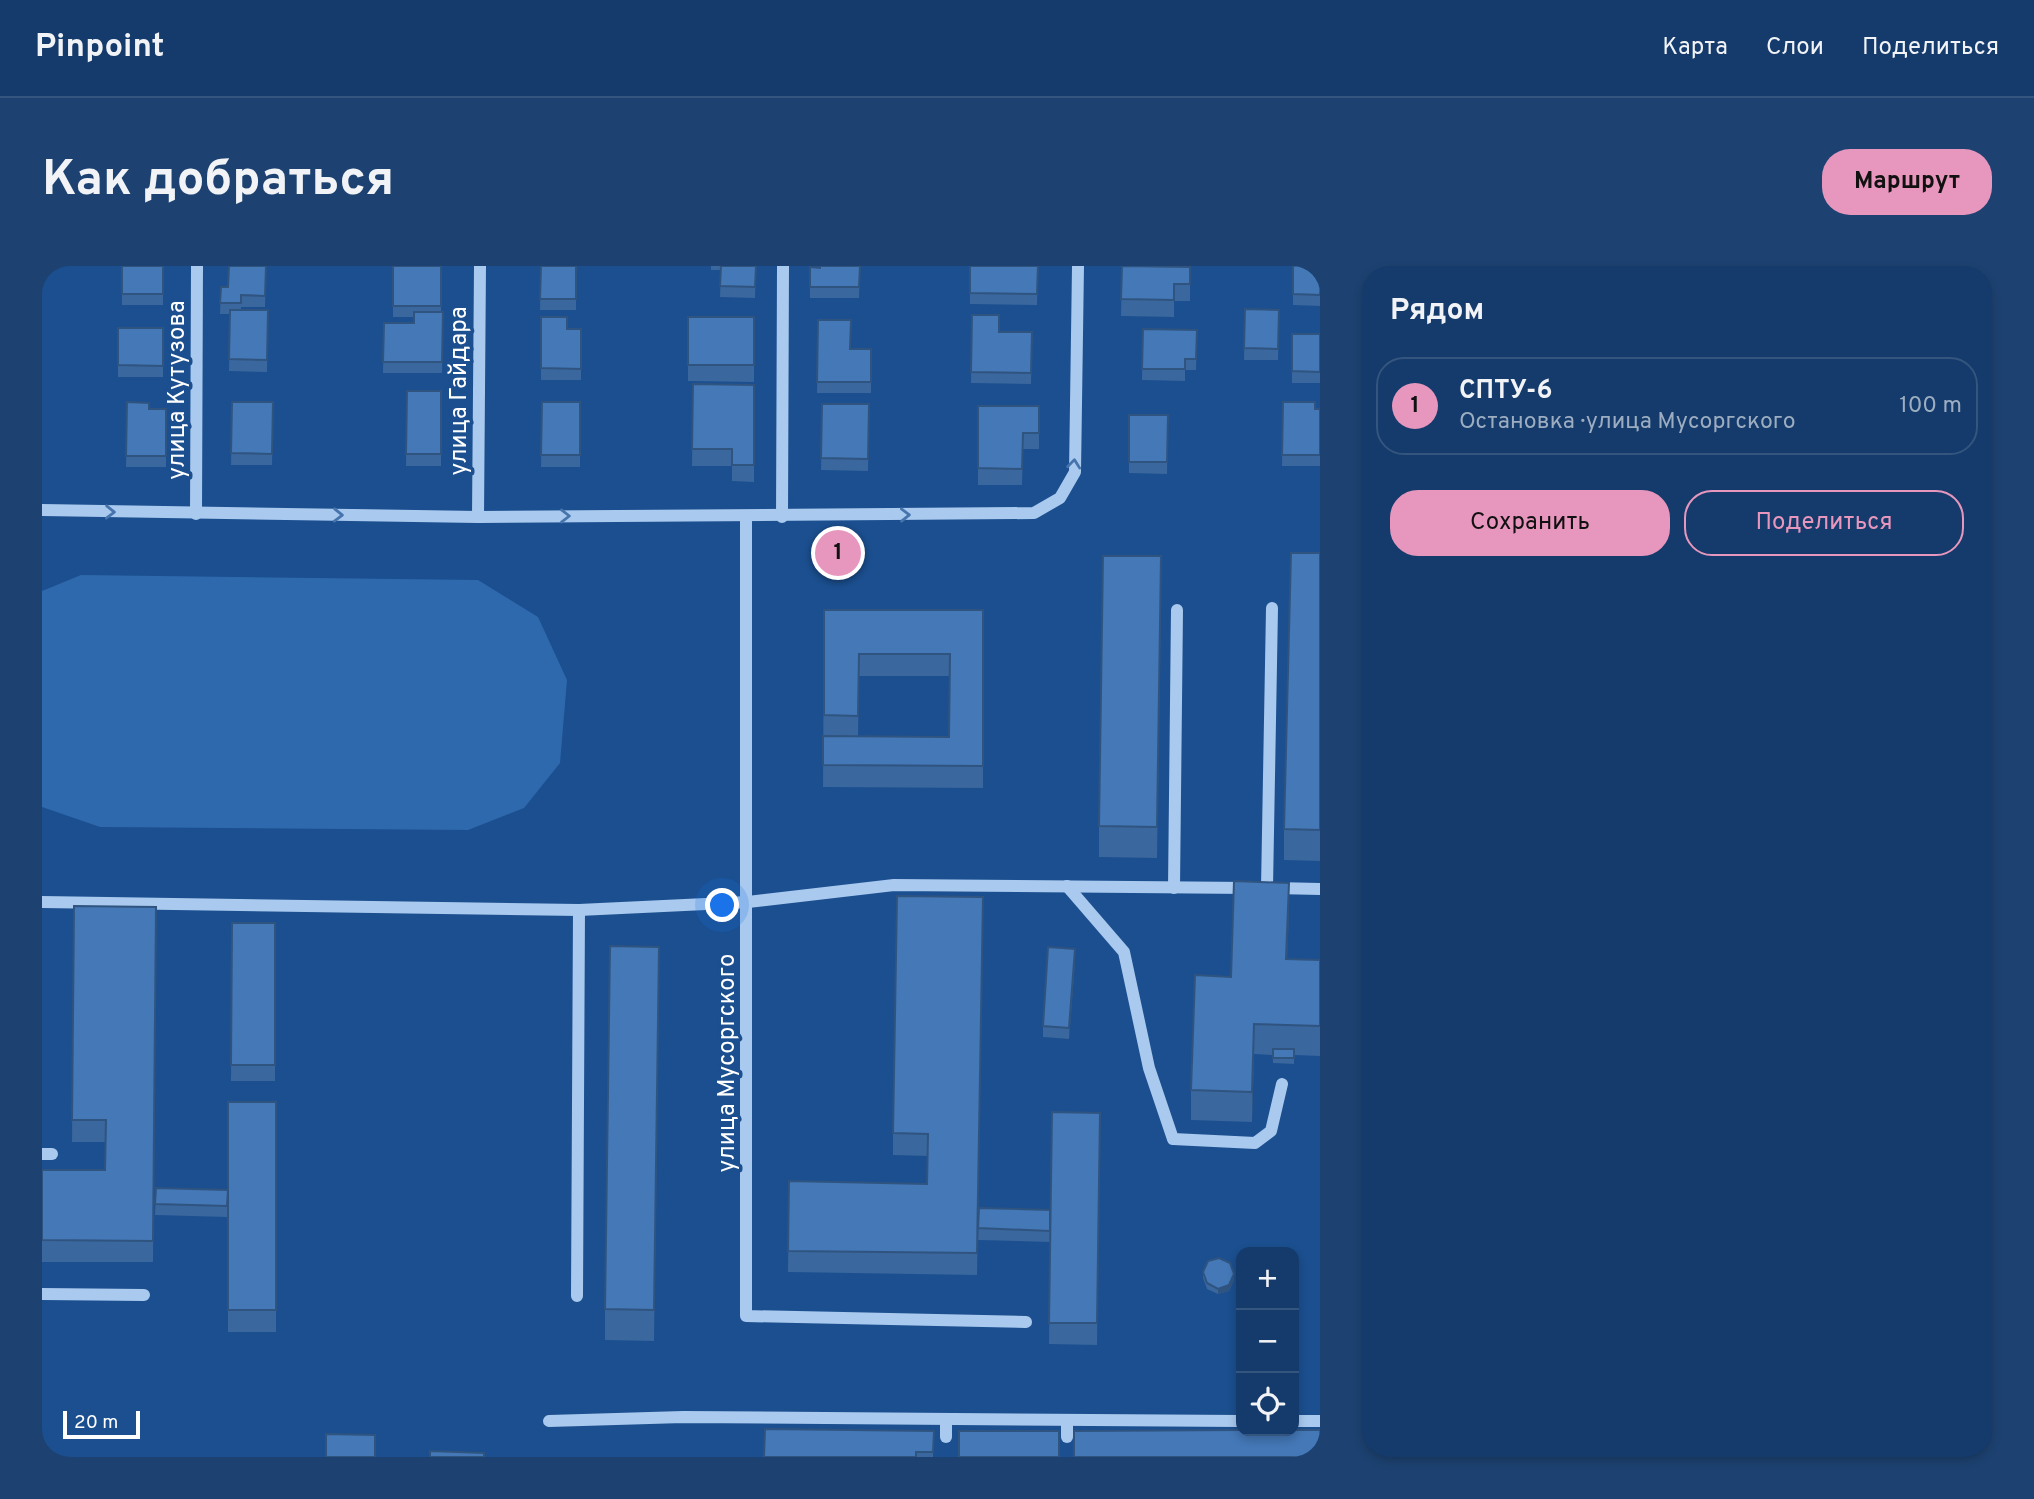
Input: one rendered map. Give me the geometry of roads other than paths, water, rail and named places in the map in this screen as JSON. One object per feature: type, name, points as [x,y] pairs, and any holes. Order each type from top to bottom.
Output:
[{"type":"street","name":"улица Кутузова","points":[[196,514],[197,266]]},
{"type":"street","name":"улица Гайдара","points":[[478,517],[480,266]]},
{"type":"street","points":[[782,517],[783,266]]},
{"type":"street","points":[[42,510],[478,517],[782,517],[1034,513],[1060,498],[1075,472],[1078,266]]},
{"type":"street","name":"улица Мусоргского","points":[[746,516],[746,1316],[1026,1322]]},
{"type":"street","points":[[1267,888],[1272,608]]},
{"type":"street","points":[[1174,888],[1177,610]]},
{"type":"street","points":[[42,902],[579,910],[748,902],[894,885],[1320,889]]},
{"type":"street","points":[[1067,886],[1124,952],[1149,1068],[1173,1139],[1255,1143],[1271,1131],[1282,1084]]},
{"type":"street","points":[[577,1296],[579,910]]},
{"type":"street","points":[[42,1294],[144,1295]]},
{"type":"street","points":[[549,1421],[682,1417],[1067,1422],[1236,1421]]},
{"type":"street","points":[[946,1420],[946,1437]]},
{"type":"street","points":[[1299,1421],[1320,1421]]},
{"type":"street","points":[[1067,1422],[1067,1437]]},
{"type":"place","name":"СПТУ-6","points":[[838,553]]}]
